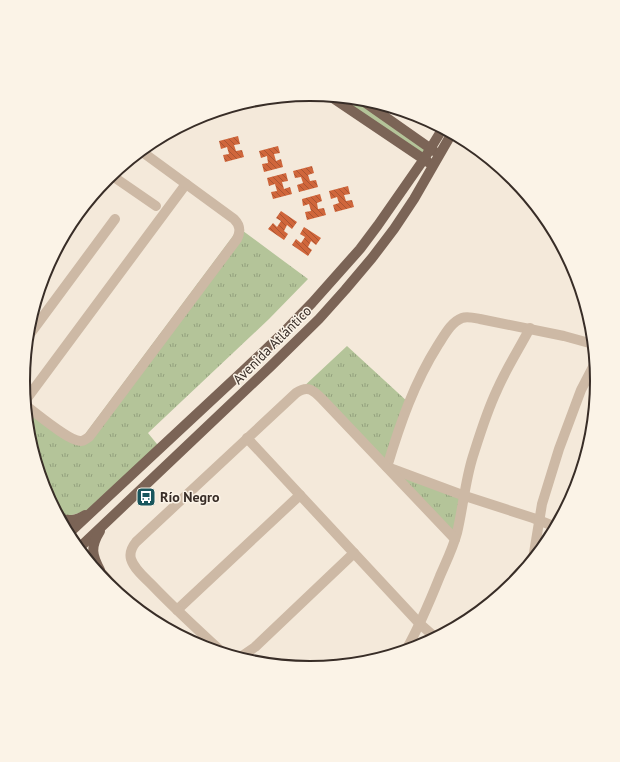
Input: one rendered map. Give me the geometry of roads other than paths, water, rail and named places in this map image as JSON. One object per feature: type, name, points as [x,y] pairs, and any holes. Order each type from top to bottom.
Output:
[{"type":"main road","points":[[340,103],[433,165]]},
{"type":"main road","points":[[374,109],[439,155]]},
{"type":"main road","name":"Avenida Atlántico","points":[[73,530],[277,340],[312,304],[360,249],[424,159],[440,133]]},
{"type":"main road","name":"Avenida Atlántico","points":[[83,544],[281,357],[340,296],[394,229],[414,199],[449,138]]},
{"type":"main road","points":[[68,520],[77,520],[95,509]]},
{"type":"main road","points":[[94,560],[94,544],[96,538],[108,521]]},
{"type":"street","points":[[32,410],[70,437],[80,441],[89,437],[240,233],[238,223],[234,219],[146,154]]},
{"type":"street","points":[[116,179],[156,206]]},
{"type":"street","points":[[31,393],[186,184]]},
{"type":"street","points":[[35,328],[115,219]]},
{"type":"street","points":[[387,467],[406,410],[419,379],[449,328],[462,318],[480,319],[530,328],[588,343]]},
{"type":"street","points":[[410,642],[420,624],[455,539],[473,457],[494,397],[506,371],[530,328]]},
{"type":"street","points":[[536,546],[542,504],[564,436],[581,390],[590,373]]},
{"type":"street","points":[[212,643],[176,610],[135,566],[130,557],[130,553],[136,542],[301,389],[306,388],[322,398],[455,539]]},
{"type":"street","points":[[247,438],[420,624],[431,633]]},
{"type":"street","points":[[387,467],[464,496],[550,525]]},
{"type":"street","points":[[176,610],[300,495]]},
{"type":"street","points":[[246,653],[255,647],[354,553]]},
{"type":"place","name":"Río Negro","points":[[146,497]]}]
